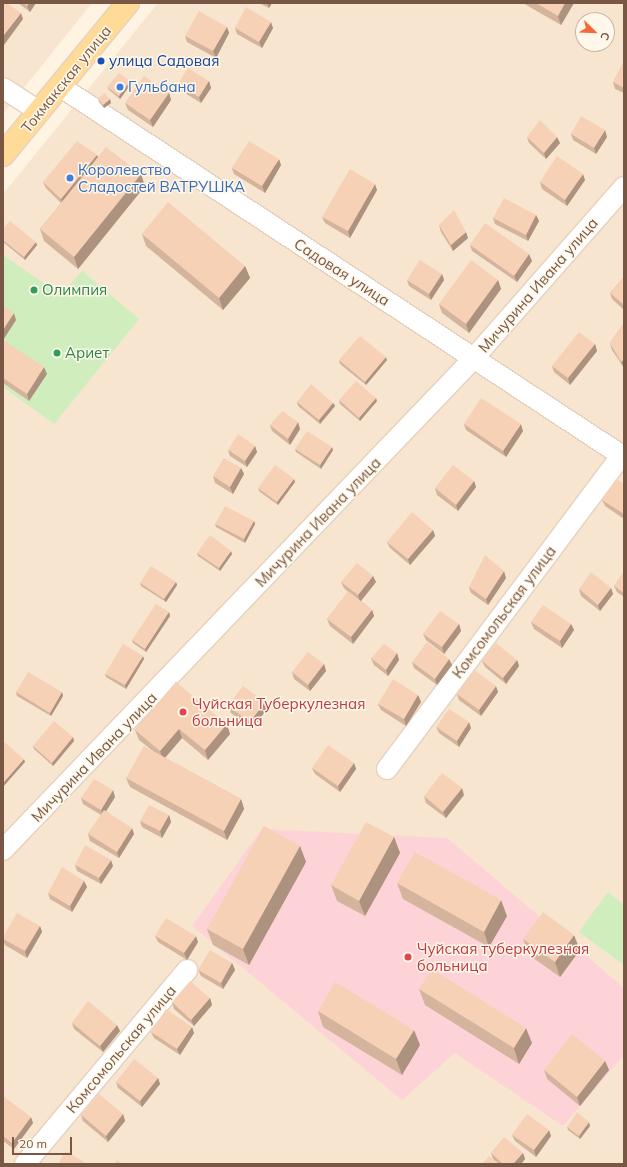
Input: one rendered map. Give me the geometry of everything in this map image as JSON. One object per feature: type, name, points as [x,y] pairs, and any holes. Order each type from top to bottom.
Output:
[{"type":"main road","name":"Токмакская улица","points":[[3,155],[61,87],[128,3]]},
{"type":"street","name":"Садовая улица","points":[[61,87],[473,359],[623,456]]},
{"type":"street","points":[[3,88],[40,112]]},
{"type":"street","name":"Мичурина Ивана улица","points":[[3,850],[473,359],[624,187]]},
{"type":"street","name":"Комсомольская улица","points":[[387,769],[623,456]]},
{"type":"street","name":"Комсомольская улица","points":[[25,1164],[186,970]]},
{"type":"shaded area","points":[[3,3],[92,3],[3,114]]},
{"type":"shaded area","points":[[158,3],[624,3],[624,1164],[3,1164],[3,194]]},
{"type":"shaded area","name":"Чуйская туберкулезная больница","points":[[262,829],[447,838],[624,988],[624,1055],[563,1126],[455,1053],[402,1100],[192,926]]},
{"type":"green space","name":"Ариет","points":[[3,255],[61,295],[82,271],[139,319],[54,424],[3,387]]},
{"type":"green space","points":[[608,892],[624,905],[624,965],[579,932]]},
{"type":"building","points":[[3,3],[7,3],[21,13],[3,36]]},
{"type":"building","points":[[536,3],[565,3],[558,16]]},
{"type":"building","points":[[246,7],[271,22],[259,42],[235,28]]},
{"type":"building","points":[[199,11],[227,27],[213,51],[185,36]]},
{"type":"building","points":[[624,62],[624,88],[613,82]]},
{"type":"building","points":[[188,68],[209,81],[199,97],[178,84]]},
{"type":"building","name":"Гульбана","points":[[119,73],[130,81],[119,96],[107,87]]},
{"type":"building","points":[[144,76],[169,93],[150,120],[125,103]]},
{"type":"building","points":[[104,93],[110,99],[103,105],[98,99]]},
{"type":"building","points":[[581,116],[605,130],[594,148],[571,134]]},
{"type":"building","points":[[540,120],[557,137],[544,153],[527,137]]},
{"type":"building","name":"Королевство Сладостей ВАТРУШКА","points":[[77,141],[97,155],[61,199],[43,182]]},
{"type":"building","points":[[249,141],[279,159],[262,186],[232,168]]},
{"type":"building","points":[[106,147],[141,174],[74,257],[40,229]]},
{"type":"building","points":[[557,156],[583,174],[565,200],[540,182]]},
{"type":"building","points":[[350,169],[375,184],[348,231],[322,217]]},
{"type":"building","points":[[504,198],[536,215],[526,235],[493,218]]},
{"type":"building","points":[[168,202],[245,266],[219,298],[142,234]]},
{"type":"building","points":[[454,210],[466,232],[451,245],[439,225]]},
{"type":"building","points":[[10,221],[36,242],[24,257],[3,240],[3,229]]},
{"type":"building","points":[[485,223],[529,254],[514,276],[470,245]]},
{"type":"building","points":[[420,260],[442,274],[429,294],[407,280]]},
{"type":"building","points":[[471,260],[498,280],[466,324],[439,304]]},
{"type":"building","points":[[624,277],[624,305],[610,293]]},
{"type":"building","points":[[3,306],[14,313],[3,330]]},
{"type":"building","points":[[624,323],[624,359],[621,362],[610,343]]},
{"type":"building","points":[[579,332],[595,344],[568,378],[552,366]]},
{"type":"building","points":[[360,336],[386,357],[365,382],[339,360]]},
{"type":"building","points":[[3,340],[44,367],[27,394],[3,378]]},
{"type":"building","points":[[356,381],[376,398],[359,418],[339,400]]},
{"type":"building","points":[[311,384],[333,403],[319,420],[297,402]]},
{"type":"building","points":[[481,398],[521,424],[503,451],[464,424]]},
{"type":"building","points":[[282,411],[298,422],[288,439],[270,425]]},
{"type":"building","points":[[307,431],[332,447],[320,465],[295,449]]},
{"type":"building","points":[[238,434],[255,446],[245,461],[228,450]]},
{"type":"building","points":[[224,458],[241,468],[230,487],[213,476]]},
{"type":"building","points":[[275,465],[294,479],[277,502],[258,488]]},
{"type":"building","points":[[453,465],[474,481],[456,505],[435,488]]},
{"type":"building","points":[[616,479],[624,484],[624,514],[602,500]]},
{"type":"building","points":[[225,506],[254,521],[244,539],[215,524]]},
{"type":"building","points":[[412,512],[433,530],[408,559],[387,542]]},
{"type":"building","points":[[210,535],[231,551],[219,568],[197,553]]},
{"type":"building","points":[[485,555],[504,571],[486,599],[469,587]]},
{"type":"building","points":[[357,563],[373,576],[358,595],[341,582]]},
{"type":"building","points":[[151,566],[176,582],[164,599],[140,583]]},
{"type":"building","points":[[591,572],[611,588],[598,605],[579,589]]},
{"type":"building","points":[[624,572],[624,593],[614,586]]},
{"type":"building","points":[[348,591],[372,610],[351,637],[327,619]]},
{"type":"building","points":[[156,604],[169,612],[145,649],[132,640]]},
{"type":"building","points":[[543,605],[571,624],[560,641],[531,622]]},
{"type":"building","points":[[440,611],[459,624],[442,647],[423,634]]},
{"type":"building","points":[[427,642],[449,659],[435,679],[412,662]]},
{"type":"building","points":[[496,643],[517,660],[503,678],[482,661]]},
{"type":"building","points":[[123,644],[143,656],[125,685],[105,674]]},
{"type":"building","points":[[384,644],[397,653],[386,670],[371,658]]},
{"type":"building","points":[[308,652],[324,664],[308,685],[292,672]]},
{"type":"building","points":[[474,670],[496,686],[479,710],[457,694]]},
{"type":"building","points":[[28,672],[62,692],[50,713],[16,692]]},
{"type":"building","points":[[393,679],[418,695],[404,719],[378,704]]},
{"type":"building","name":"Чуйская Туберкулезная больница","points":[[176,682],[227,724],[205,750],[179,729],[160,751],[135,730]]},
{"type":"building","points":[[243,686],[265,702],[250,722],[228,706]]},
{"type":"building","points":[[449,709],[469,722],[457,741],[436,727]]},
{"type":"building","points":[[54,721],[73,737],[52,763],[33,746]]},
{"type":"building","points":[[3,741],[24,759],[3,783]]},
{"type":"building","points":[[328,745],[354,763],[338,786],[312,768]]},
{"type":"building","points":[[144,746],[241,799],[224,831],[126,778]]},
{"type":"building","points":[[442,773],[462,788],[443,812],[424,796]]},
{"type":"building","points":[[94,779],[113,790],[101,810],[81,798]]},
{"type":"building","points":[[149,805],[169,815],[160,831],[140,821]]},
{"type":"building","points":[[104,810],[132,828],[117,852],[88,834]]},
{"type":"building","points":[[366,822],[394,837],[359,901],[331,885]]},
{"type":"building","points":[[264,826],[300,846],[243,949],[207,929]]},
{"type":"building","points":[[85,845],[111,860],[99,878],[75,865]]},
{"type":"building","name":"Чуйская Туберкулезная больница","points":[[415,852],[501,900],[484,932],[397,883]]},
{"type":"building","points":[[62,867],[84,881],[70,906],[48,893]]},
{"type":"building","points":[[543,912],[574,935],[555,962],[523,939]]},
{"type":"building","points":[[17,913],[40,926],[25,951],[3,939]]},
{"type":"building","points":[[166,918],[196,936],[184,953],[155,936]]},
{"type":"building","points":[[210,950],[232,963],[221,983],[198,970]]},
{"type":"building","points":[[432,969],[526,1028],[514,1048],[419,989]]},
{"type":"building","points":[[190,981],[210,998],[191,1020],[172,1002]]},
{"type":"building","points":[[335,982],[414,1030],[396,1059],[318,1011]]},
{"type":"building","points":[[88,1001],[117,1025],[100,1046],[72,1023]]},
{"type":"building","points":[[166,1009],[192,1027],[177,1049],[151,1032]]},
{"type":"building","points":[[572,1034],[605,1061],[577,1097],[544,1070]]},
{"type":"building","points":[[134,1059],[158,1078],[140,1101],[116,1082]]},
{"type":"building","points":[[99,1094],[123,1114],[106,1136],[81,1115]]},
{"type":"building","points":[[3,1096],[31,1117],[12,1143],[3,1136]]},
{"type":"building","points":[[577,1112],[589,1122],[579,1136],[567,1127]]},
{"type":"building","points":[[527,1114],[549,1130],[534,1150],[512,1135]]},
{"type":"building","points":[[504,1137],[523,1153],[513,1164],[503,1164],[491,1153]]},
{"type":"building","points":[[66,1151],[87,1164],[58,1164]]},
{"type":"building","points":[[489,1156],[498,1164],[482,1164]]},
{"type":"building","points":[[117,1160],[122,1164],[114,1164]]},
{"type":"place","name":"улица Садовая","points":[[101,61]]},
{"type":"place","name":"Гульбана","points":[[120,87]]},
{"type":"place","name":"Королевство Сладостей ВАТРУШКА","points":[[70,178]]},
{"type":"place","name":"Олимпия","points":[[34,290]]},
{"type":"place","name":"Ариет","points":[[57,353]]},
{"type":"place","name":"Чуйская Туберкулезная больница","points":[[183,712]]},
{"type":"place","name":"Чуйская туберкулезная больница","points":[[408,957]]}]
